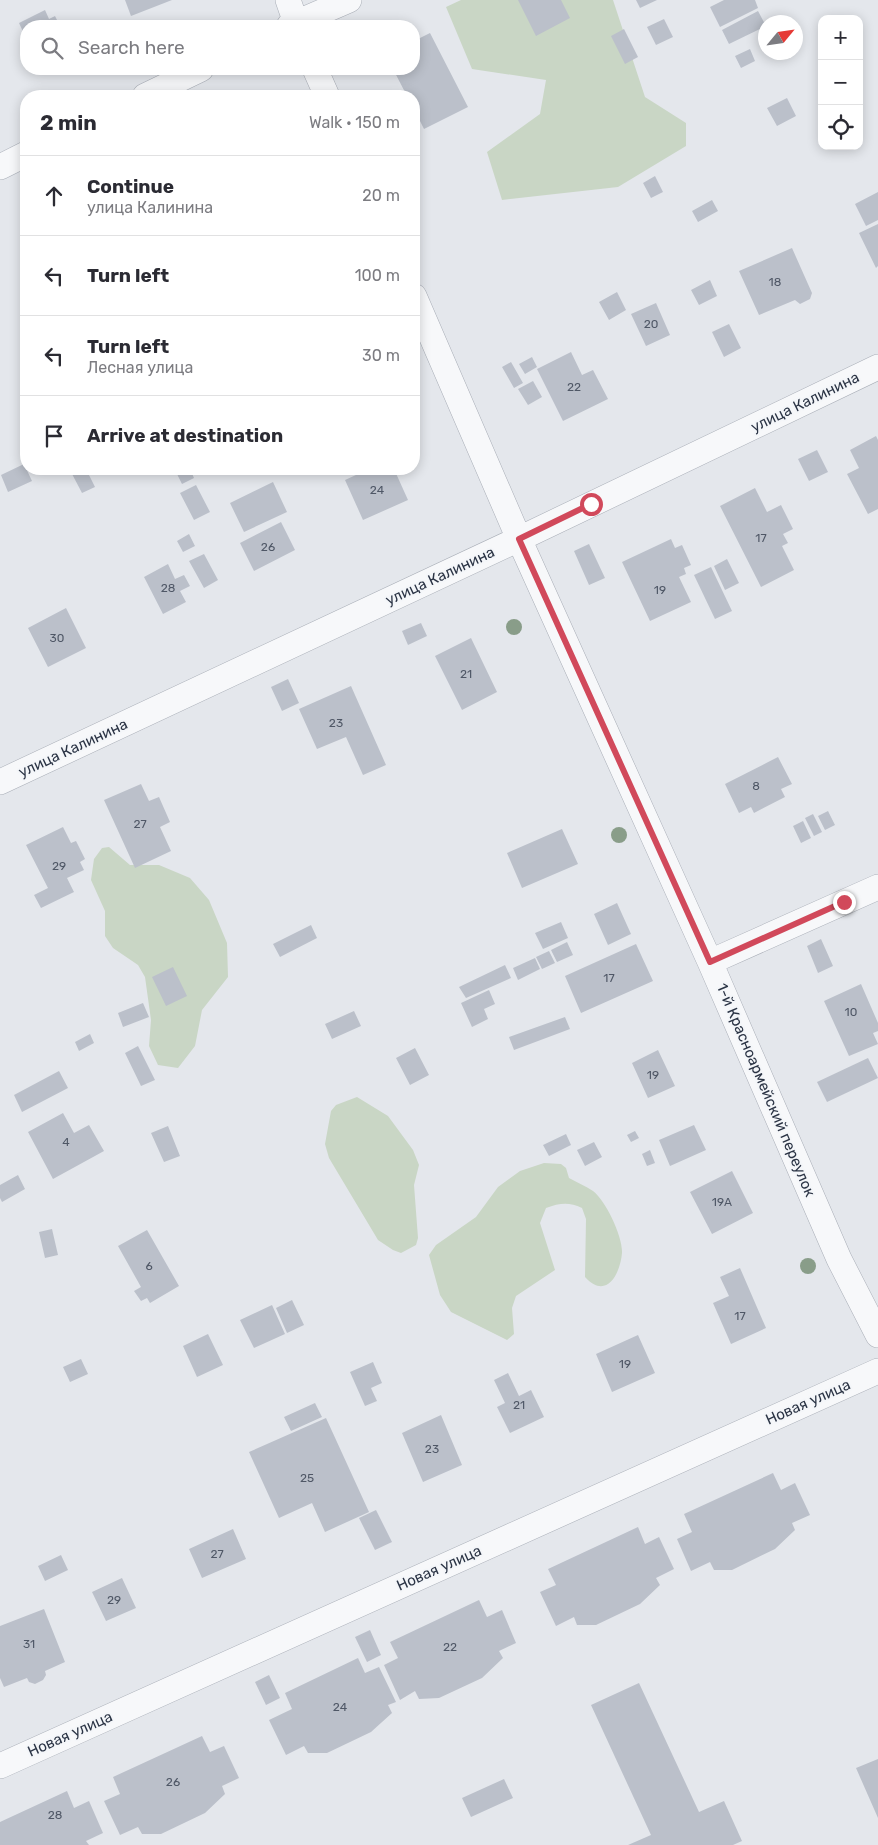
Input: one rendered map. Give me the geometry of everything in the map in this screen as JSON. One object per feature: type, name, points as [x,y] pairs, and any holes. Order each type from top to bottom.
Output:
[{"type":"street","points":[[292,19],[349,0]]},
{"type":"street","points":[[157,90],[189,75]]},
{"type":"street","points":[[318,75],[324,90]]},
{"type":"street","points":[[0,167],[20,157]]},
{"type":"street","name":"1-й Красноармейский переулок","points":[[420,310],[519,539],[710,962],[839,1259],[878,1335]]},
{"type":"street","name":"улица Калинина","points":[[0,782],[519,539],[878,367]]},
{"type":"street","points":[[710,962],[878,886]]},
{"type":"street","name":"Новая улица","points":[[0,1766],[878,1371]]},
{"type":"green space","points":[[461,0],[613,0],[645,97],[686,123],[686,146],[618,187],[502,200],[487,152],[540,114],[546,80],[472,69],[446,7]]},
{"type":"green space","points":[[109,847],[130,865],[159,865],[190,878],[209,900],[227,943],[228,977],[202,1010],[195,1046],[178,1068],[158,1065],[149,1046],[151,1020],[145,977],[138,965],[113,948],[105,936],[105,911],[91,880],[94,859],[102,848]]},
{"type":"green space","points":[[357,1097],[388,1116],[413,1150],[419,1165],[414,1185],[418,1238],[416,1245],[401,1253],[378,1240],[329,1158],[325,1144],[331,1111],[336,1105]]},
{"type":"green space","points":[[544,1163],[561,1164],[566,1168],[569,1178],[590,1189],[598,1196],[617,1229],[622,1246],[621,1261],[611,1282],[599,1286],[593,1283],[585,1277],[586,1219],[582,1208],[564,1204],[546,1208],[540,1223],[555,1270],[516,1296],[512,1308],[514,1334],[507,1340],[451,1312],[440,1295],[429,1255],[436,1245],[476,1217],[498,1187],[520,1171]]},
{"type":"building","points":[[125,0],[172,0],[131,16]]},
{"type":"building","points":[[518,0],[561,0],[570,18],[536,36]]},
{"type":"building","points":[[636,0],[657,0],[640,8]]},
{"type":"building","points":[[724,0],[755,0],[758,8],[720,27],[710,7]]},
{"type":"building","points":[[45,10],[49,19],[55,16],[57,20],[25,20]]},
{"type":"building","points":[[758,11],[760,15],[758,15],[758,30],[729,44],[722,30]]},
{"type":"building","points":[[664,19],[673,37],[656,45],[647,27]]},
{"type":"building","points":[[624,29],[638,57],[625,64],[611,36]]},
{"type":"building","points":[[430,33],[468,107],[424,129],[420,121],[420,90],[404,90],[396,75],[420,75],[420,38]]},
{"type":"building","points":[[750,49],[755,61],[741,68],[735,56]]},
{"type":"building","points":[[787,98],[796,116],[777,126],[767,108]]},
{"type":"building","points":[[655,176],[663,192],[651,198],[643,183]]},
{"type":"building","points":[[878,192],[878,220],[866,226],[855,204]]},
{"type":"building","points":[[712,200],[718,211],[698,222],[692,211]]},
{"type":"building","points":[[878,224],[878,266],[876,268],[859,233]]},
{"type":"building","points":[[792,248],[812,293],[810,299],[800,304],[795,300],[759,315],[739,271]]},
{"type":"building","points":[[710,280],[717,296],[699,305],[691,290]]},
{"type":"building","points":[[617,292],[626,310],[609,320],[599,302]]},
{"type":"building","points":[[656,303],[670,335],[646,346],[631,314]]},
{"type":"building","points":[[729,324],[741,348],[724,357],[712,332]]},
{"type":"building","points":[[571,352],[582,375],[593,370],[608,399],[563,421],[537,369]]},
{"type":"building","points":[[532,357],[537,367],[525,374],[519,364]]},
{"type":"building","points":[[511,362],[523,383],[514,388],[502,367]]},
{"type":"building","points":[[533,381],[542,397],[528,405],[518,389]]},
{"type":"building","points":[[876,436],[878,440],[878,509],[868,514],[847,474],[859,468],[850,450]]},
{"type":"building","points":[[817,450],[828,472],[809,481],[798,459]]},
{"type":"building","points":[[20,466],[20,475],[29,475],[32,481],[8,492],[1,475]]},
{"type":"building","points":[[73,475],[89,475],[95,487],[82,493]]},
{"type":"building","points":[[178,475],[193,475],[194,478],[182,484]]},
{"type":"building","points":[[356,475],[397,475],[408,500],[363,520],[345,480]]},
{"type":"building","points":[[273,482],[287,512],[244,532],[230,503]]},
{"type":"building","points":[[196,485],[210,512],[194,520],[180,493]]},
{"type":"building","points":[[755,488],[767,512],[781,505],[793,529],[783,534],[788,543],[782,546],[794,570],[761,587],[720,506]]},
{"type":"building","points":[[281,522],[295,550],[254,571],[240,543]]},
{"type":"building","points":[[189,534],[195,546],[183,552],[177,541]]},
{"type":"building","points":[[671,539],[675,548],[682,545],[691,565],[684,568],[686,574],[679,577],[691,602],[650,621],[622,562]]},
{"type":"building","points":[[589,544],[605,578],[589,585],[574,551]]},
{"type":"building","points":[[204,554],[218,580],[204,588],[189,561]]},
{"type":"building","points":[[727,559],[739,583],[725,590],[714,566]]},
{"type":"building","points":[[168,564],[175,579],[184,575],[190,586],[180,591],[186,602],[163,614],[144,577]]},
{"type":"building","points":[[711,567],[732,611],[715,619],[694,575]]},
{"type":"building","points":[[66,608],[86,648],[48,667],[28,628]]},
{"type":"building","points":[[421,623],[427,636],[408,645],[402,631]]},
{"type":"building","points":[[471,638],[497,692],[462,710],[435,656]]},
{"type":"building","points":[[288,679],[299,703],[282,711],[271,687]]},
{"type":"building","points":[[351,686],[386,765],[363,775],[346,737],[317,749],[299,709]]},
{"type":"building","points":[[778,757],[792,784],[781,789],[785,797],[754,813],[751,807],[739,813],[725,784]]},
{"type":"building","points":[[141,784],[149,801],[159,797],[170,822],[160,827],[171,851],[135,868],[104,800]]},
{"type":"building","points":[[828,811],[835,825],[825,830],[818,816]]},
{"type":"building","points":[[813,814],[822,832],[814,836],[805,818]]},
{"type":"building","points":[[803,821],[811,838],[801,843],[793,826]]},
{"type":"building","points":[[63,827],[71,843],[76,841],[85,859],[80,862],[84,870],[67,878],[74,892],[41,908],[34,895],[48,888],[26,845]]},
{"type":"building","points":[[562,829],[578,864],[522,888],[507,853]]},
{"type":"building","points":[[617,903],[631,934],[608,945],[594,914]]},
{"type":"building","points":[[561,922],[568,938],[543,949],[535,933]]},
{"type":"building","points":[[311,925],[317,938],[280,957],[273,944]]},
{"type":"building","points":[[821,939],[833,966],[818,973],[807,946]]},
{"type":"building","points":[[567,942],[573,955],[557,962],[551,950]]},
{"type":"building","points":[[636,944],[653,981],[581,1013],[565,976]]},
{"type":"building","points":[[549,951],[555,963],[542,969],[536,957]]},
{"type":"building","points":[[535,958],[540,969],[518,980],[513,968]]},
{"type":"building","points":[[505,965],[511,978],[466,998],[459,987]]},
{"type":"building","points":[[173,967],[187,996],[166,1006],[152,977]]},
{"type":"building","points":[[861,984],[878,1023],[878,1031],[873,1033],[878,1044],[849,1056],[824,1001]]},
{"type":"building","points":[[489,990],[495,1004],[484,1009],[488,1019],[472,1027],[461,1003]]},
{"type":"building","points":[[143,1003],[149,1017],[123,1027],[118,1013]]},
{"type":"building","points":[[354,1011],[361,1026],[332,1039],[325,1024]]},
{"type":"building","points":[[565,1017],[570,1029],[514,1050],[509,1037]]},
{"type":"building","points":[[90,1034],[94,1043],[79,1051],[75,1042]]},
{"type":"building","points":[[138,1046],[155,1080],[141,1086],[125,1053]]},
{"type":"building","points":[[415,1048],[429,1075],[410,1085],[396,1058]]},
{"type":"building","points":[[658,1050],[675,1086],[648,1098],[632,1063]]},
{"type":"building","points":[[868,1058],[878,1078],[827,1102],[817,1082]]},
{"type":"building","points":[[59,1071],[68,1088],[22,1112],[14,1095]]},
{"type":"building","points":[[63,1113],[74,1133],[89,1125],[104,1151],[53,1179],[28,1132]]},
{"type":"building","points":[[694,1125],[706,1150],[670,1166],[659,1140]]},
{"type":"building","points":[[168,1126],[180,1156],[164,1162],[151,1133]]},
{"type":"building","points":[[635,1131],[639,1138],[631,1142],[627,1135]]},
{"type":"building","points":[[566,1134],[571,1145],[549,1156],[543,1145]]},
{"type":"building","points":[[594,1142],[602,1157],[585,1166],[577,1150]]},
{"type":"building","points":[[650,1150],[655,1163],[647,1166],[642,1154]]},
{"type":"building","points":[[732,1171],[753,1213],[712,1234],[690,1192]]},
{"type":"building","points":[[18,1175],[25,1189],[2,1202],[0,1198],[0,1185]]},
{"type":"building","points":[[52,1229],[58,1255],[45,1258],[39,1232]]},
{"type":"building","points":[[147,1230],[179,1286],[150,1303],[147,1298],[141,1301],[134,1291],[141,1287],[118,1246]]},
{"type":"building","points":[[740,1268],[766,1328],[731,1344],[713,1303],[729,1296],[720,1277]]},
{"type":"building","points":[[292,1300],[304,1325],[287,1333],[276,1308]]},
{"type":"building","points":[[272,1305],[285,1334],[254,1348],[240,1320]]},
{"type":"building","points":[[208,1334],[223,1365],[197,1377],[183,1346]]},
{"type":"building","points":[[638,1335],[655,1373],[612,1392],[596,1354]]},
{"type":"building","points":[[81,1359],[88,1374],[70,1382],[63,1367]]},
{"type":"building","points":[[373,1362],[382,1383],[371,1388],[377,1401],[365,1406],[350,1372]]},
{"type":"building","points":[[508,1373],[519,1396],[531,1390],[544,1417],[510,1433],[497,1407],[505,1403],[494,1380]]},
{"type":"building","points":[[315,1403],[322,1417],[291,1431],[284,1417]]},
{"type":"building","points":[[441,1415],[462,1465],[423,1482],[402,1433]]},
{"type":"building","points":[[326,1418],[369,1512],[325,1532],[312,1503],[279,1518],[249,1452]]},
{"type":"building","points":[[773,1473],[781,1490],[795,1483],[810,1515],[792,1523],[795,1530],[775,1549],[732,1570],[714,1570],[710,1562],[691,1571],[677,1539],[692,1532],[684,1514]]},
{"type":"building","points":[[376,1510],[392,1542],[375,1550],[359,1518]]},
{"type":"building","points":[[638,1527],[645,1544],[659,1537],[674,1569],[656,1578],[660,1585],[640,1604],[596,1625],[577,1625],[574,1617],[556,1626],[540,1592],[556,1585],[548,1569]]},
{"type":"building","points":[[233,1529],[246,1559],[202,1578],[189,1549]]},
{"type":"building","points":[[61,1555],[68,1570],[45,1581],[38,1566]]},
{"type":"building","points":[[122,1578],[136,1608],[106,1621],[92,1592]]},
{"type":"building","points":[[479,1600],[487,1617],[502,1610],[516,1643],[499,1651],[503,1658],[482,1678],[439,1698],[419,1699],[415,1691],[400,1700],[384,1665],[398,1658],[390,1642]]},
{"type":"building","points":[[44,1609],[65,1662],[45,1671],[46,1675],[43,1680],[35,1684],[29,1682],[27,1678],[4,1687],[0,1678],[0,1626]]},
{"type":"building","points":[[370,1630],[381,1655],[367,1662],[355,1637]]},
{"type":"building","points":[[358,1658],[365,1673],[379,1667],[396,1702],[388,1705],[392,1713],[371,1732],[327,1753],[308,1753],[304,1746],[286,1755],[269,1720],[292,1709],[285,1693]]},
{"type":"building","points":[[269,1675],[280,1698],[266,1705],[255,1682]]},
{"type":"building","points":[[639,1683],[699,1812],[724,1801],[742,1841],[733,1845],[628,1845],[651,1835],[591,1705]]},
{"type":"building","points":[[202,1736],[210,1752],[224,1746],[239,1778],[222,1786],[225,1794],[205,1813],[161,1834],[142,1834],[138,1827],[120,1835],[104,1801],[120,1794],[113,1777]]},
{"type":"building","points":[[878,1759],[878,1818],[856,1768]]},
{"type":"building","points":[[504,1779],[513,1798],[471,1817],[462,1798]]},
{"type":"building","points":[[67,1791],[74,1808],[89,1801],[103,1833],[86,1841],[89,1845],[0,1845],[0,1822]]},
{"type":"route","points":[[591,504],[519,539],[710,962],[844,902]]}]
